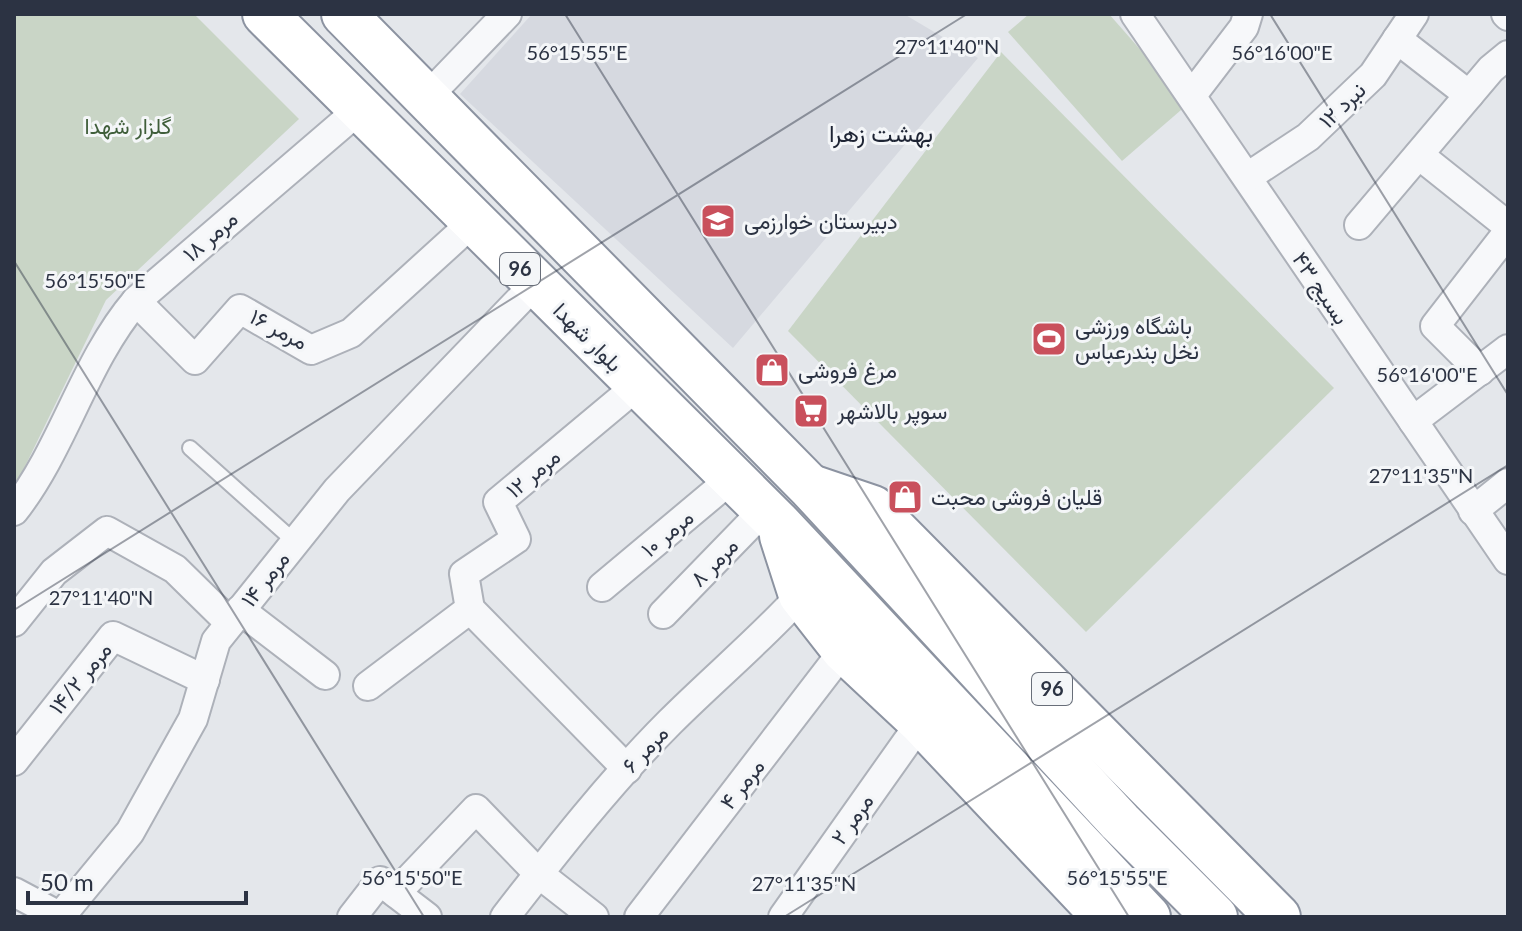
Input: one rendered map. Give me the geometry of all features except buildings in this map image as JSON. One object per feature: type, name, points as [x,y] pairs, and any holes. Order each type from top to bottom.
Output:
[{"type":"highway","name":"بلوار شهدا","points":[[265,14],[771,516],[1148,917]]},
{"type":"highway","name":"96","points":[[344,14],[810,487],[873,508],[1278,917]]},
{"type":"highway","points":[[810,487],[1120,822],[1215,917]]},
{"type":"highway","name":"96","points":[[771,516],[801,595],[844,650],[921,722],[1105,917]]},
{"type":"street","points":[[428,96],[507,14]]},
{"type":"street","name":"بسیج ۴۳","points":[[1135,14],[1249,176],[1306,268],[1508,560]]},
{"type":"street","points":[[1192,95],[1244,27],[1248,14]]},
{"type":"street","name":"نبرد ۱۲","points":[[1249,176],[1308,137],[1373,75],[1414,14]]},
{"type":"street","points":[[1397,39],[1469,95]]},
{"type":"street","points":[[1359,225],[1469,95],[1502,69]]},
{"type":"street","name":"مرمر ۱۸","points":[[14,511],[38,479],[117,323],[136,301],[361,108]]},
{"type":"street","points":[[1419,155],[1508,226]]},
{"type":"street","name":"مرمر ۱۶","points":[[136,301],[195,360],[240,309],[311,350],[351,333],[473,222]]},
{"type":"street","points":[[1480,371],[1435,326],[1502,251]]},
{"type":"street","name":"مرمر ۱۴","points":[[60,917],[130,832],[193,719],[216,641],[294,541],[433,386],[535,284]]},
{"type":"street","points":[[1413,421],[1508,349]]},
{"type":"street","name":"مرمر ۱۲","points":[[470,609],[464,574],[516,539],[498,502],[637,386]]},
{"type":"street","name":"مرمر ۱۰","points":[[602,587],[731,479]]},
{"type":"street","points":[[1473,511],[1508,483]]},
{"type":"street","name":"مرمر ۸","points":[[663,614],[771,516]]},
{"type":"street","points":[[14,622],[54,572],[107,531],[175,569],[235,616],[325,675]]},
{"type":"street","name":"مرمر ۶","points":[[505,917],[627,769],[801,595]]},
{"type":"street","points":[[368,686],[470,609],[627,769]]},
{"type":"street","name":"مرمر ۱۴/۲","points":[[14,761],[113,636],[205,680]]},
{"type":"street","name":"مرمر ۴","points":[[639,917],[844,650]]},
{"type":"street","name":"مرمر ۲","points":[[783,917],[921,722]]},
{"type":"street","points":[[396,893],[476,809],[539,874],[594,917]]},
{"type":"street","points":[[352,917],[380,881],[427,917]]},
{"type":"street","points":[[14,892],[60,917]]},
{"type":"lane","points":[[190,448],[294,541]]},
{"type":"shaded area","name":"دبیرستان خوارزمی","points":[[532,14],[904,14],[978,58],[733,348],[460,94]]},
{"type":"green space","name":"گلزار شهدا","points":[[14,14],[194,14],[299,119],[106,300],[14,489]]},
{"type":"green space","points":[[1029,14],[1109,14],[1188,104],[1122,161],[1008,32]]},
{"type":"green space","points":[[1001,52],[1334,388],[1086,632],[788,331]]},
{"type":"place","name":"دبیرستان خوارزمی","points":[[718,221]]},
{"type":"place","name":"باشگاه ورزشی نخل بندرعباس","points":[[1049,339]]},
{"type":"place","name":"مرغ فروشی","points":[[772,370]]},
{"type":"place","name":"سوپر بالاشهر","points":[[811,411]]},
{"type":"place","name":"قلیان فروشی محبت","points":[[905,497]]},
{"type":"district","name":"بهشت زهرا","points":[[881,134]]}]
